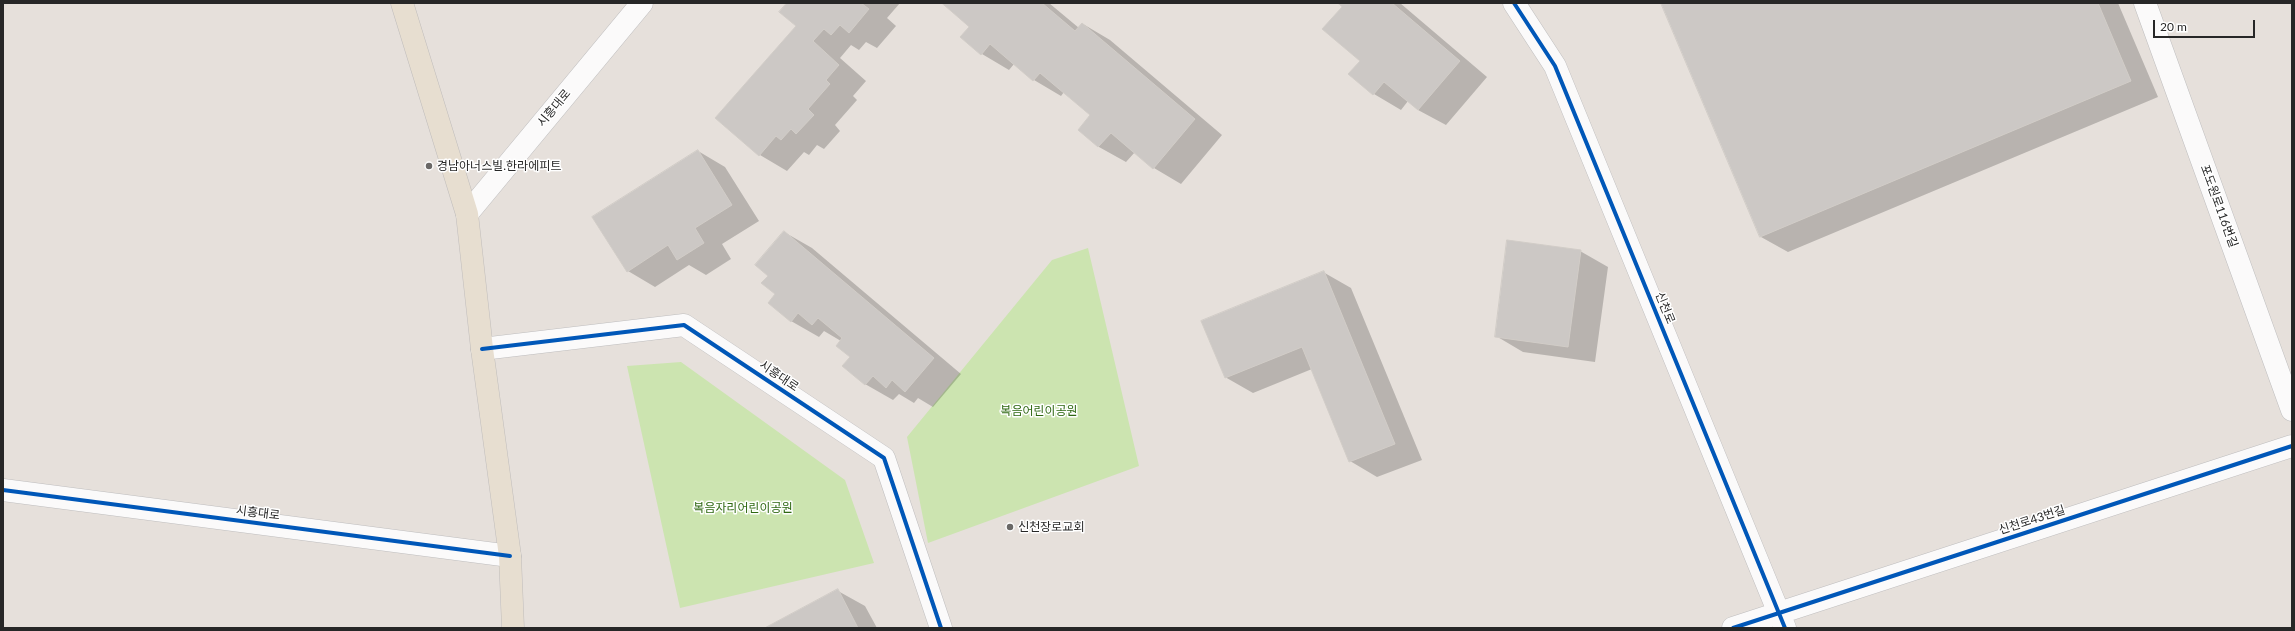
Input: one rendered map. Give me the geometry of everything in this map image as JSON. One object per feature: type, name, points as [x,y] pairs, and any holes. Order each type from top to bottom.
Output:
[{"type":"main road","points":[[402,3],[467,214],[482,349],[510,556],[513,628]]},
{"type":"street","name":"시흥대로","points":[[467,214],[642,3]]},
{"type":"street","name":"신천로","points":[[1514,3],[1555,66],[1781,620]]},
{"type":"street","name":"포도원로116번길","points":[[2145,3],[2292,410]]},
{"type":"street","name":"시흥대로","points":[[482,349],[684,325],[884,458],[941,628]]},
{"type":"street","name":"신천로43번길","points":[[1733,628],[1781,620],[2292,446]]},
{"type":"street","name":"시흥대로","points":[[3,490],[510,556]]},
{"type":"green space","name":"복음어린이공원","points":[[1088,248],[1139,466],[928,543],[907,437],[1052,260]]},
{"type":"green space","name":"복음자리어린이공원","points":[[681,362],[845,480],[874,563],[680,608],[627,366]]},
{"type":"building","points":[[787,3],[861,3],[869,9],[849,33],[840,25],[831,35],[824,29],[813,41],[839,65],[826,80],[830,84],[808,109],[814,115],[796,134],[791,129],[781,140],[776,136],[759,156],[715,118],[796,26],[779,12]]},
{"type":"building","points":[[942,3],[1042,3],[1075,31],[1082,23],[1195,119],[1153,169],[1111,133],[1098,147],[1078,130],[1090,115],[1040,73],[1033,81],[990,44],[981,55],[960,37],[969,27]]},
{"type":"building","points":[[1338,3],[1392,3],[1460,61],[1418,110],[1384,82],[1373,95],[1348,74],[1360,61],[1322,29],[1342,7]]},
{"type":"building","points":[[1661,3],[2098,3],[2131,81],[1760,237]]},
{"type":"building","points":[[698,150],[732,205],[695,228],[704,243],[677,260],[668,245],[627,272],[592,217]]},
{"type":"building","points":[[784,231],[934,358],[905,392],[892,380],[886,388],[873,376],[865,385],[842,366],[850,357],[836,346],[842,338],[818,318],[812,325],[798,313],[791,322],[768,303],[775,294],[761,283],[768,276],[755,265]]},
{"type":"building","points":[[1507,240],[1581,250],[1568,347],[1495,337]]},
{"type":"building","points":[[1324,271],[1395,444],[1349,462],[1302,347],[1225,378],[1201,321]]},
{"type":"building","points":[[838,589],[858,628],[765,628]]},
{"type":"cycle path","points":[[1514,3],[1555,66],[1785,628]]},
{"type":"cycle path","points":[[482,349],[684,325],[884,458],[941,628]]},
{"type":"cycle path","points":[[1733,628],[2292,446]]},
{"type":"cycle path","points":[[3,490],[510,556]]},
{"type":"place","name":"경남아너스빌.한라에피트","points":[[429,166]]},
{"type":"place","name":"신천장로교회","points":[[1010,527]]}]
